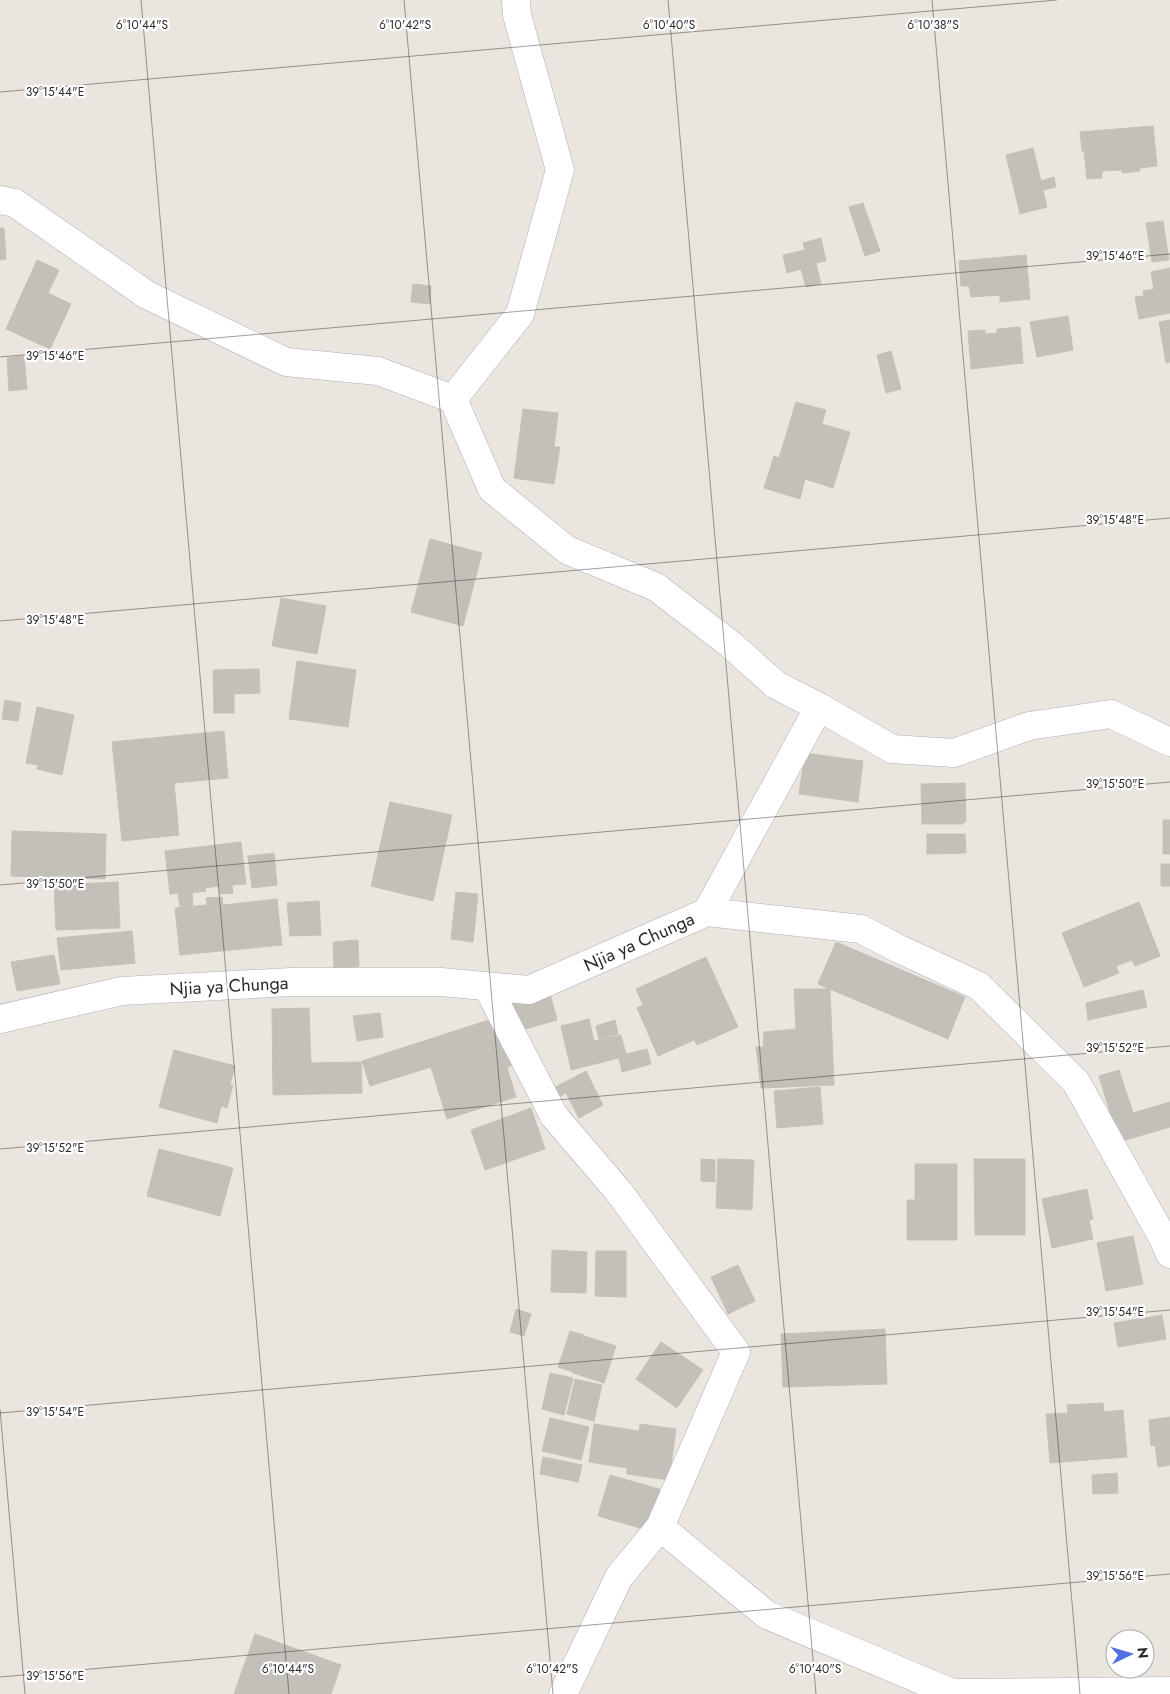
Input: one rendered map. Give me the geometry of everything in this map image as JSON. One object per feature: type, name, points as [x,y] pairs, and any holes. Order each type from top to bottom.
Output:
[{"type":"street","points":[[453,399],[520,314],[560,170],[517,15],[516,0]]},
{"type":"street","points":[[0,200],[15,203],[147,295],[286,362],[378,371],[453,399],[492,489],[567,550],[656,587],[730,644],[776,685],[819,707],[892,749],[954,753],[1029,726],[1111,714],[1170,742]]},
{"type":"street","name":"Njia ya Chunga","points":[[0,1019],[122,991],[290,982],[441,982],[529,990],[707,912],[819,707]]},
{"type":"street","points":[[707,912],[862,929],[897,948],[979,986],[1076,1082],[1163,1238],[1170,1254]]},
{"type":"street","points":[[487,986],[554,1116],[620,1192],[736,1352],[660,1527],[619,1577],[563,1694]]},
{"type":"street","points":[[660,1527],[767,1615],[952,1693],[1170,1691]]},
{"type":"building","points":[[1153,126],[1157,166],[1140,168],[1140,171],[1122,173],[1122,170],[1102,171],[1102,178],[1087,179],[1080,132]]},
{"type":"building","points":[[1033,148],[1041,181],[1054,177],[1056,187],[1043,190],[1047,207],[1020,214],[1006,155]]},
{"type":"building","points":[[863,203],[880,251],[865,256],[849,207]]},
{"type":"building","points":[[1163,221],[1169,260],[1152,262],[1146,223]]},
{"type":"building","points":[[0,228],[4,228],[6,259],[0,260]]},
{"type":"building","points":[[821,238],[826,261],[816,263],[821,284],[806,287],[801,269],[787,273],[783,255],[805,250],[803,243]]},
{"type":"building","points":[[1026,255],[1030,299],[1000,302],[1000,295],[971,297],[969,286],[961,286],[959,261]]},
{"type":"building","points":[[37,260],[59,270],[48,293],[71,304],[50,349],[6,329]]},
{"type":"building","points":[[1170,268],[1170,313],[1139,319],[1135,297],[1144,296],[1143,291],[1154,289],[1151,272]]},
{"type":"building","points":[[413,284],[431,286],[430,304],[411,302]]},
{"type":"building","points":[[1068,316],[1073,350],[1037,357],[1030,322]]},
{"type":"building","points":[[1170,320],[1170,362],[1166,363],[1159,322]]},
{"type":"building","points":[[1020,327],[1023,363],[971,369],[968,331],[985,330],[985,334],[997,333],[997,329]]},
{"type":"building","points":[[891,351],[901,389],[886,393],[877,355]]},
{"type":"building","points":[[24,356],[27,389],[9,391],[7,358]]},
{"type":"building","points":[[796,402],[826,410],[822,424],[850,432],[833,488],[805,479],[800,499],[764,488],[774,456],[779,458]]},
{"type":"building","points":[[523,409],[558,413],[554,447],[560,447],[554,484],[514,478]]},
{"type":"building","points":[[430,539],[482,553],[463,626],[411,612]]},
{"type":"building","points":[[281,598],[326,606],[317,654],[272,646]]},
{"type":"building","points":[[297,661],[356,670],[348,727],[289,719]]},
{"type":"building","points":[[259,669],[260,693],[234,694],[234,713],[214,713],[213,670]]},
{"type":"building","points":[[5,700],[21,703],[18,721],[2,719]]},
{"type":"building","points":[[37,707],[74,715],[62,775],[37,769],[38,765],[26,763]]},
{"type":"building","points":[[224,731],[228,778],[174,783],[179,835],[122,841],[112,742]]},
{"type":"building","points":[[805,753],[863,761],[858,802],[799,794]]},
{"type":"building","points":[[965,783],[966,822],[963,822],[963,824],[922,824],[921,784]]},
{"type":"building","points":[[390,802],[452,815],[433,901],[371,886]]},
{"type":"building","points":[[1163,820],[1170,820],[1170,854],[1163,854]]},
{"type":"building","points":[[12,831],[106,834],[105,879],[11,876]]},
{"type":"building","points":[[927,834],[965,834],[966,853],[927,854]]},
{"type":"building","points":[[241,842],[246,884],[232,885],[233,893],[220,894],[219,886],[205,888],[206,891],[192,893],[193,906],[180,907],[178,893],[170,894],[165,851]]},
{"type":"building","points":[[274,853],[277,885],[252,888],[248,856]]},
{"type":"building","points":[[1161,864],[1170,864],[1170,886],[1161,886]]},
{"type":"building","points":[[118,882],[120,928],[56,930],[54,885]]},
{"type":"building","points":[[456,892],[478,894],[473,942],[451,939]]},
{"type":"building","points":[[222,897],[223,905],[277,899],[282,945],[180,955],[175,908],[207,905],[206,898]]},
{"type":"building","points":[[319,901],[321,935],[290,936],[287,903]]},
{"type":"building","points":[[1139,902],[1160,956],[1135,966],[1132,960],[1116,966],[1119,973],[1084,987],[1062,933]]},
{"type":"building","points":[[132,931],[135,963],[61,970],[57,938]]},
{"type":"building","points":[[358,940],[359,966],[334,968],[333,942]]},
{"type":"building","points":[[836,942],[965,997],[948,1039],[818,984]]},
{"type":"building","points":[[54,955],[60,984],[17,991],[11,962]]},
{"type":"building","points":[[706,957],[738,1027],[697,1045],[694,1040],[658,1056],[637,1008],[643,1005],[636,989]]},
{"type":"building","points":[[794,989],[830,989],[834,1085],[761,1088],[756,1047],[763,1047],[764,1032],[796,1029]]},
{"type":"building","points":[[1143,990],[1147,1007],[1088,1020],[1086,1003]]},
{"type":"building","points":[[550,993],[557,1020],[518,1031],[511,1004]]},
{"type":"building","points":[[309,1008],[311,1063],[361,1062],[362,1093],[273,1095],[272,1009]]},
{"type":"building","points":[[380,1013],[383,1037],[357,1041],[353,1016]]},
{"type":"building","points":[[492,1019],[502,1050],[509,1048],[513,1065],[507,1067],[516,1097],[447,1119],[431,1067],[370,1086],[362,1061]]},
{"type":"building","points":[[589,1019],[594,1041],[621,1035],[626,1054],[647,1049],[651,1064],[622,1072],[619,1058],[571,1070],[561,1026]]},
{"type":"building","points":[[615,1020],[618,1034],[599,1039],[596,1026]]},
{"type":"building","points":[[174,1050],[235,1066],[230,1085],[233,1085],[227,1108],[221,1106],[217,1123],[159,1107]]},
{"type":"building","points":[[1119,1070],[1133,1113],[1170,1102],[1170,1127],[1119,1142],[1099,1076]]},
{"type":"building","points":[[586,1071],[603,1105],[579,1118],[566,1093],[555,1099],[550,1090]]},
{"type":"building","points":[[820,1087],[823,1124],[777,1128],[774,1091]]},
{"type":"building","points":[[531,1108],[545,1149],[485,1170],[471,1130]]},
{"type":"building","points":[[159,1149],[233,1168],[220,1216],[147,1196]]},
{"type":"building","points":[[701,1159],[715,1160],[715,1182],[701,1181]]},
{"type":"building","points":[[718,1159],[754,1160],[752,1210],[716,1208]]},
{"type":"building","points":[[974,1159],[1025,1159],[1025,1235],[975,1235]]},
{"type":"building","points":[[915,1164],[957,1164],[957,1240],[907,1240],[907,1200],[915,1200]]},
{"type":"building","points":[[1087,1189],[1093,1219],[1089,1220],[1093,1239],[1052,1248],[1042,1199]]},
{"type":"building","points":[[1133,1236],[1143,1284],[1106,1291],[1097,1243]]},
{"type":"building","points":[[552,1250],[587,1252],[586,1293],[551,1292]]},
{"type":"building","points":[[596,1251],[626,1251],[626,1297],[595,1296]]},
{"type":"building","points":[[738,1265],[755,1301],[728,1314],[711,1277]]},
{"type":"building","points":[[516,1309],[531,1314],[524,1336],[510,1332]]},
{"type":"building","points":[[1162,1315],[1166,1339],[1118,1347],[1114,1323]]},
{"type":"building","points":[[885,1329],[887,1384],[783,1387],[781,1334]]},
{"type":"building","points":[[570,1331],[584,1335],[573,1372],[558,1367]]},
{"type":"building","points":[[585,1336],[616,1346],[604,1383],[573,1373]]},
{"type":"building","points":[[661,1342],[703,1370],[677,1408],[636,1379]]},
{"type":"building","points":[[550,1373],[573,1378],[564,1415],[542,1409]]},
{"type":"building","points":[[575,1379],[602,1385],[594,1421],[567,1414]]},
{"type":"building","points":[[1103,1403],[1104,1412],[1123,1410],[1127,1457],[1050,1463],[1046,1414],[1068,1413],[1067,1405]]},
{"type":"building","points":[[1170,1417],[1170,1465],[1158,1467],[1155,1445],[1151,1446],[1149,1420]]},
{"type":"building","points":[[550,1418],[589,1427],[581,1460],[542,1451]]},
{"type":"building","points":[[594,1424],[639,1431],[640,1424],[676,1429],[669,1480],[627,1474],[627,1468],[589,1462]]},
{"type":"building","points":[[543,1457],[582,1465],[578,1482],[540,1474]]},
{"type":"building","points":[[1117,1473],[1118,1493],[1093,1494],[1092,1475]]},
{"type":"building","points":[[610,1475],[666,1491],[654,1532],[598,1516]]},
{"type":"building","points":[[255,1634],[341,1665],[331,1694],[234,1694]]}]
